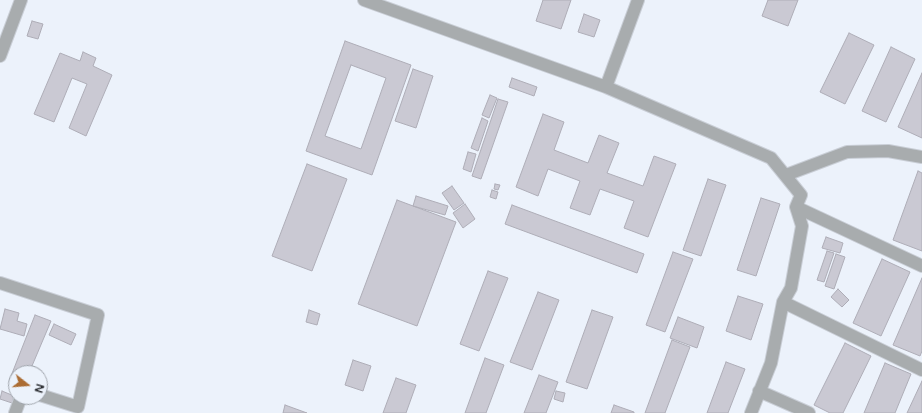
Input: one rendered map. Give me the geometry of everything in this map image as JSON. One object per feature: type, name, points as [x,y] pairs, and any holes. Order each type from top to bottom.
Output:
[{"type":"street","points":[[0,56],[21,0]]},
{"type":"street","points":[[364,0],[606,87],[771,158],[801,195],[796,207],[802,226],[791,288],[783,302],[771,363],[751,413]]},
{"type":"street","points":[[606,87],[638,0]]},
{"type":"street","points":[[786,175],[847,152],[888,151],[922,157]]},
{"type":"street","points":[[796,207],[922,266]]},
{"type":"street","points":[[0,283],[98,315],[78,407],[48,398]]},
{"type":"street","points":[[783,302],[922,370]]},
{"type":"street","points":[[759,391],[809,413]]},
{"type":"building","points":[[543,0],[571,0],[561,29],[536,21]]},
{"type":"building","points":[[768,0],[798,0],[788,26],[762,16]]},
{"type":"building","points":[[584,14],[600,20],[594,37],[578,32]]},
{"type":"building","points":[[32,21],[43,24],[38,39],[27,36]]},
{"type":"building","points":[[849,33],[874,45],[845,104],[820,92]]},
{"type":"building","points":[[345,41],[411,65],[372,175],[306,151]],"holes":[[[351,65],[386,78],[361,149],[325,136]]]},
{"type":"building","points":[[891,47],[915,59],[886,122],[862,111]]},
{"type":"building","points":[[83,52],[96,58],[93,66],[112,75],[86,136],[69,128],[87,84],[72,78],[54,122],[34,114],[60,53],[80,61]]},
{"type":"building","points":[[413,69],[433,76],[416,128],[395,121]]},
{"type":"building","points":[[922,73],[922,138],[898,127]]},
{"type":"building","points":[[512,78],[537,87],[534,96],[509,87]]},
{"type":"building","points":[[490,95],[497,98],[489,118],[482,115]]},
{"type":"building","points":[[498,99],[508,102],[481,179],[472,176]]},
{"type":"building","points":[[543,114],[564,122],[554,150],[588,163],[599,135],[619,143],[607,173],[643,186],[654,156],[676,164],[648,237],[624,228],[634,201],[600,189],[590,215],[570,208],[580,181],[548,169],[538,196],[516,187]]},
{"type":"building","points":[[482,118],[488,121],[478,151],[471,148]]},
{"type":"building","points":[[468,152],[476,154],[471,172],[463,169]]},
{"type":"building","points":[[307,164],[347,179],[312,271],[272,256]]},
{"type":"building","points":[[918,171],[922,173],[922,251],[893,240]]},
{"type":"building","points":[[708,179],[726,185],[701,256],[683,250]]},
{"type":"building","points":[[495,184],[500,185],[498,190],[494,189]]},
{"type":"building","points":[[452,186],[464,203],[454,210],[442,193]]},
{"type":"building","points":[[492,190],[498,192],[496,199],[490,197]]},
{"type":"building","points":[[416,196],[448,206],[445,215],[413,206]]},
{"type":"building","points":[[761,198],[780,204],[756,276],[737,270]]},
{"type":"building","points":[[397,200],[456,222],[417,326],[358,304]]},
{"type":"building","points":[[465,204],[475,219],[463,228],[453,213]]},
{"type":"building","points":[[512,205],[644,254],[637,273],[505,224]]},
{"type":"building","points":[[826,237],[843,243],[840,253],[822,248]]},
{"type":"building","points":[[827,251],[834,253],[824,282],[817,280]]},
{"type":"building","points":[[673,252],[693,259],[665,332],[646,325]]},
{"type":"building","points":[[836,254],[845,257],[834,289],[825,286]]},
{"type":"building","points":[[882,259],[910,272],[881,336],[853,323]]},
{"type":"building","points":[[488,271],[508,278],[479,351],[460,344]]},
{"type":"building","points":[[922,278],[922,351],[920,356],[893,345]]},
{"type":"building","points":[[838,289],[849,300],[842,307],[831,297]]},
{"type":"building","points":[[538,292],[559,300],[532,370],[510,362]]},
{"type":"building","points":[[738,296],[763,304],[751,340],[726,331]]},
{"type":"building","points":[[5,309],[19,313],[17,321],[27,324],[24,336],[0,329]]},
{"type":"building","points":[[309,310],[320,314],[317,325],[306,322]]},
{"type":"building","points":[[592,310],[613,317],[587,389],[566,382]]},
{"type":"building","points":[[35,315],[51,321],[32,365],[15,365]]},
{"type":"building","points":[[678,317],[704,327],[697,348],[670,338]]},
{"type":"building","points":[[54,324],[76,334],[71,345],[49,335]]},
{"type":"building","points":[[672,340],[690,347],[665,413],[645,413]]},
{"type":"building","points":[[845,343],[871,356],[843,413],[830,413],[814,405]]},
{"type":"building","points":[[485,358],[504,365],[486,413],[465,413]]},
{"type":"building","points":[[353,360],[371,366],[363,391],[345,385]]},
{"type":"building","points":[[726,362],[745,369],[728,413],[707,413]]},
{"type":"building","points":[[885,363],[911,374],[895,413],[864,413]]},
{"type":"building","points":[[539,375],[558,382],[546,413],[524,413]]},
{"type":"building","points":[[396,378],[416,385],[406,413],[383,413]]},
{"type":"building","points":[[922,381],[922,413],[907,413]]},
{"type":"building","points":[[2,391],[8,394],[8,402],[0,399]]},
{"type":"building","points":[[556,391],[565,393],[563,402],[554,399]]},
{"type":"building","points":[[285,405],[307,413],[283,413]]},
{"type":"building","points":[[614,405],[634,412],[634,413],[611,413]]}]
